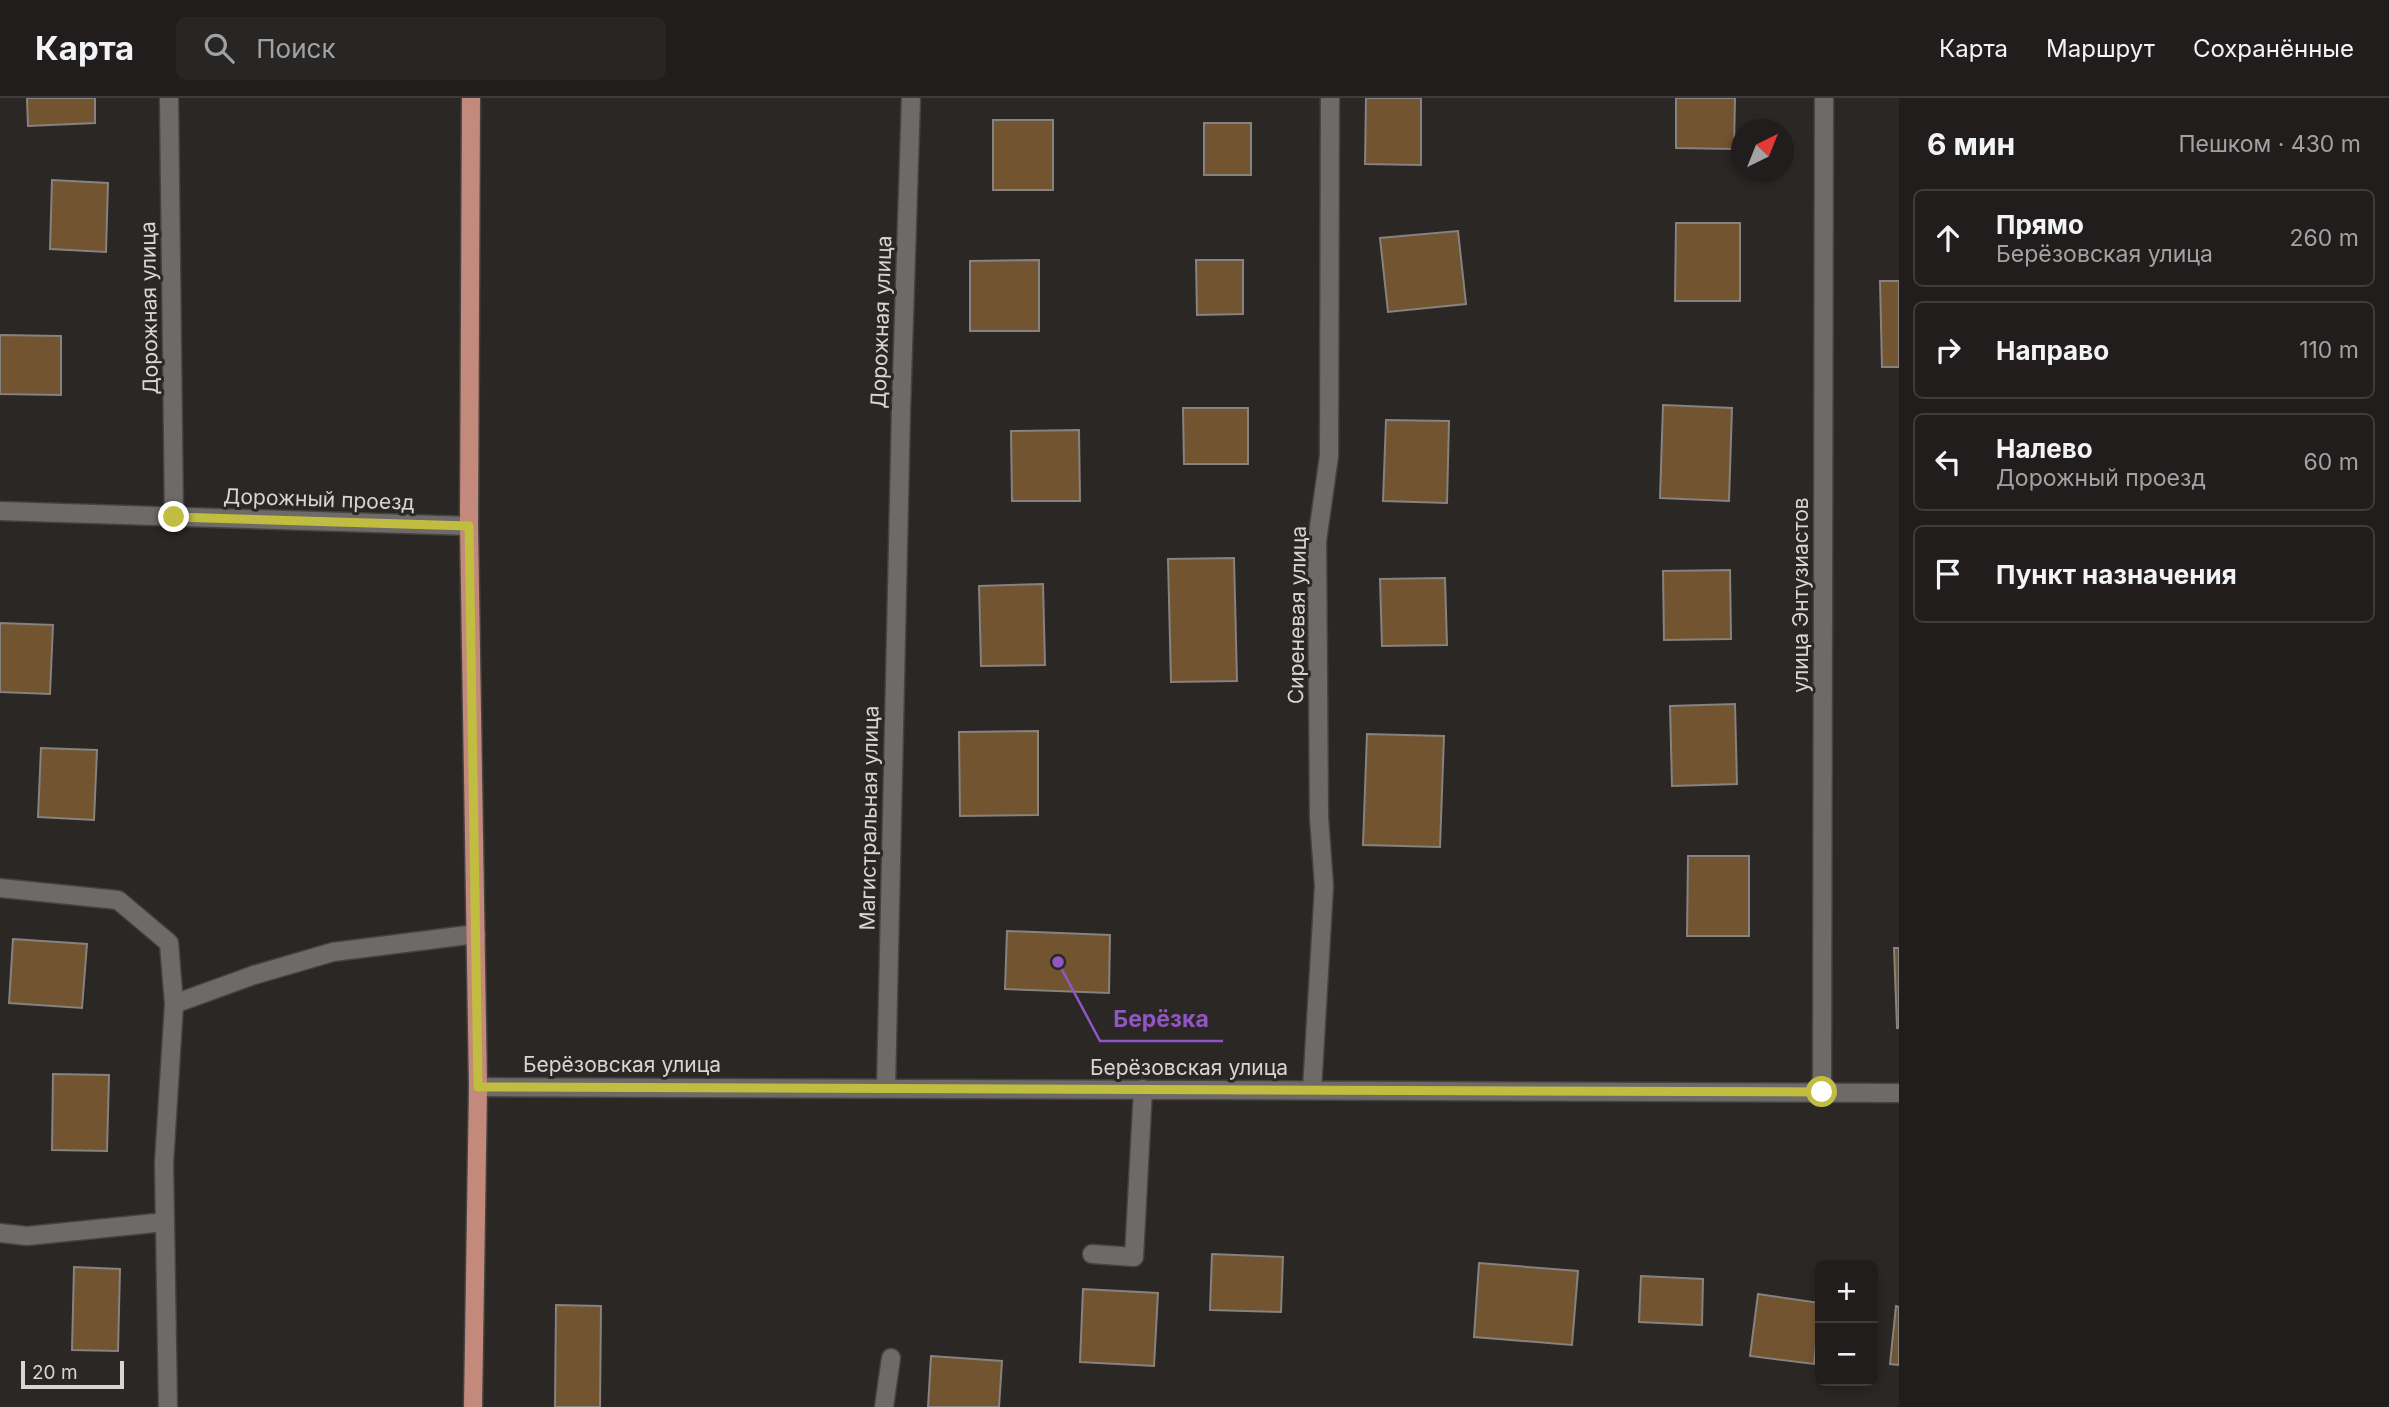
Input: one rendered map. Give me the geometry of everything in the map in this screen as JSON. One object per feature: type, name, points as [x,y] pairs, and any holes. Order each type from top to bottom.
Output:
[{"type":"main road","points":[[471,98],[469,526],[478,1087],[473,1407]]},
{"type":"street","name":"Дорожная улица","points":[[169,98],[174,517]]},
{"type":"street","name":"Дорожная улица","points":[[898,548],[911,98]]},
{"type":"street","name":"Сиреневая улица","points":[[1312,1090],[1324,887],[1320,817],[1317,541],[1329,456],[1330,98]]},
{"type":"street","name":"улица Энтузиастов","points":[[1822,1092],[1824,98]]},
{"type":"street","name":"Дорожный проезд","points":[[0,511],[469,526]]},
{"type":"street","name":"Магистральная улица","points":[[886,1088],[898,548]]},
{"type":"street","points":[[0,888],[118,900],[169,943],[174,1003],[164,1163],[168,1407]]},
{"type":"street","points":[[174,1003],[254,975],[333,952],[476,934]]},
{"type":"street","name":"Берёзовская улица","points":[[478,1087],[1899,1093]]},
{"type":"street","points":[[1092,1254],[1134,1257],[1143,1089]]},
{"type":"street","points":[[0,1233],[27,1236],[165,1222]]},
{"type":"street","points":[[884,1407],[891,1358]]},
{"type":"building","points":[[27,98],[95,98],[95,123],[28,126]]},
{"type":"building","points":[[1366,98],[1421,98],[1421,165],[1365,164]]},
{"type":"building","points":[[1676,98],[1735,98],[1735,119],[1731,119],[1731,149],[1676,148]]},
{"type":"building","points":[[993,120],[1053,120],[1053,190],[993,190]]},
{"type":"building","points":[[1204,123],[1251,123],[1251,175],[1204,175]]},
{"type":"building","points":[[52,180],[108,183],[106,252],[50,249]]},
{"type":"building","points":[[1676,223],[1740,223],[1740,301],[1675,301]]},
{"type":"building","points":[[1458,231],[1466,304],[1388,312],[1380,238]]},
{"type":"building","points":[[1039,260],[1039,331],[970,331],[970,261]]},
{"type":"building","points":[[1196,260],[1243,260],[1243,314],[1197,315]]},
{"type":"building","points":[[1880,281],[1899,281],[1899,367],[1882,367]]},
{"type":"building","points":[[0,335],[61,336],[61,395],[0,394]]},
{"type":"building","points":[[1663,405],[1732,408],[1729,501],[1660,498]]},
{"type":"building","points":[[1183,408],[1248,408],[1248,464],[1184,464]]},
{"type":"building","points":[[1386,420],[1449,421],[1447,503],[1383,501]]},
{"type":"building","points":[[1079,430],[1080,501],[1012,501],[1011,431]]},
{"type":"building","points":[[1234,558],[1237,681],[1171,682],[1168,559]]},
{"type":"building","points":[[1730,570],[1731,639],[1664,640],[1663,571]]},
{"type":"building","points":[[1445,578],[1447,645],[1382,646],[1380,579]]},
{"type":"building","points":[[1043,584],[1045,665],[981,666],[979,586]]},
{"type":"building","points":[[0,623],[53,625],[50,694],[0,692]]},
{"type":"building","points":[[1735,704],[1737,784],[1672,786],[1670,706]]},
{"type":"building","points":[[1038,731],[1038,815],[960,816],[959,732]]},
{"type":"building","points":[[1367,734],[1444,736],[1440,847],[1363,845]]},
{"type":"building","points":[[41,748],[97,750],[94,820],[38,817]]},
{"type":"building","points":[[1688,856],[1749,856],[1749,936],[1687,936]]},
{"type":"building","points":[[1007,931],[1110,935],[1109,993],[1005,989]]},
{"type":"building","points":[[13,939],[87,944],[82,1008],[9,1003]]},
{"type":"building","points":[[1894,948],[1899,948],[1899,1028],[1897,1028]]},
{"type":"building","points":[[53,1074],[109,1075],[107,1151],[52,1150]]},
{"type":"building","points":[[1212,1254],[1283,1257],[1281,1312],[1210,1310]]},
{"type":"building","points":[[1479,1263],[1578,1271],[1572,1345],[1474,1337]]},
{"type":"building","points":[[74,1267],[120,1269],[118,1351],[72,1350]]},
{"type":"building","points":[[1641,1276],[1703,1279],[1702,1325],[1639,1322]]},
{"type":"building","points":[[1083,1289],[1158,1293],[1154,1366],[1080,1362]]},
{"type":"building","points":[[1758,1294],[1815,1302],[1814,1364],[1750,1356]]},
{"type":"building","points":[[556,1305],[601,1306],[600,1407],[555,1407]]},
{"type":"building","points":[[1896,1306],[1899,1307],[1899,1365],[1890,1364]]},
{"type":"building","points":[[931,1356],[1002,1361],[999,1407],[928,1407]]},
{"type":"place","name":"Берёзка","points":[[1058,962]]},
{"type":"route","points":[[174,517],[469,526],[478,1087],[1822,1092]]}]
